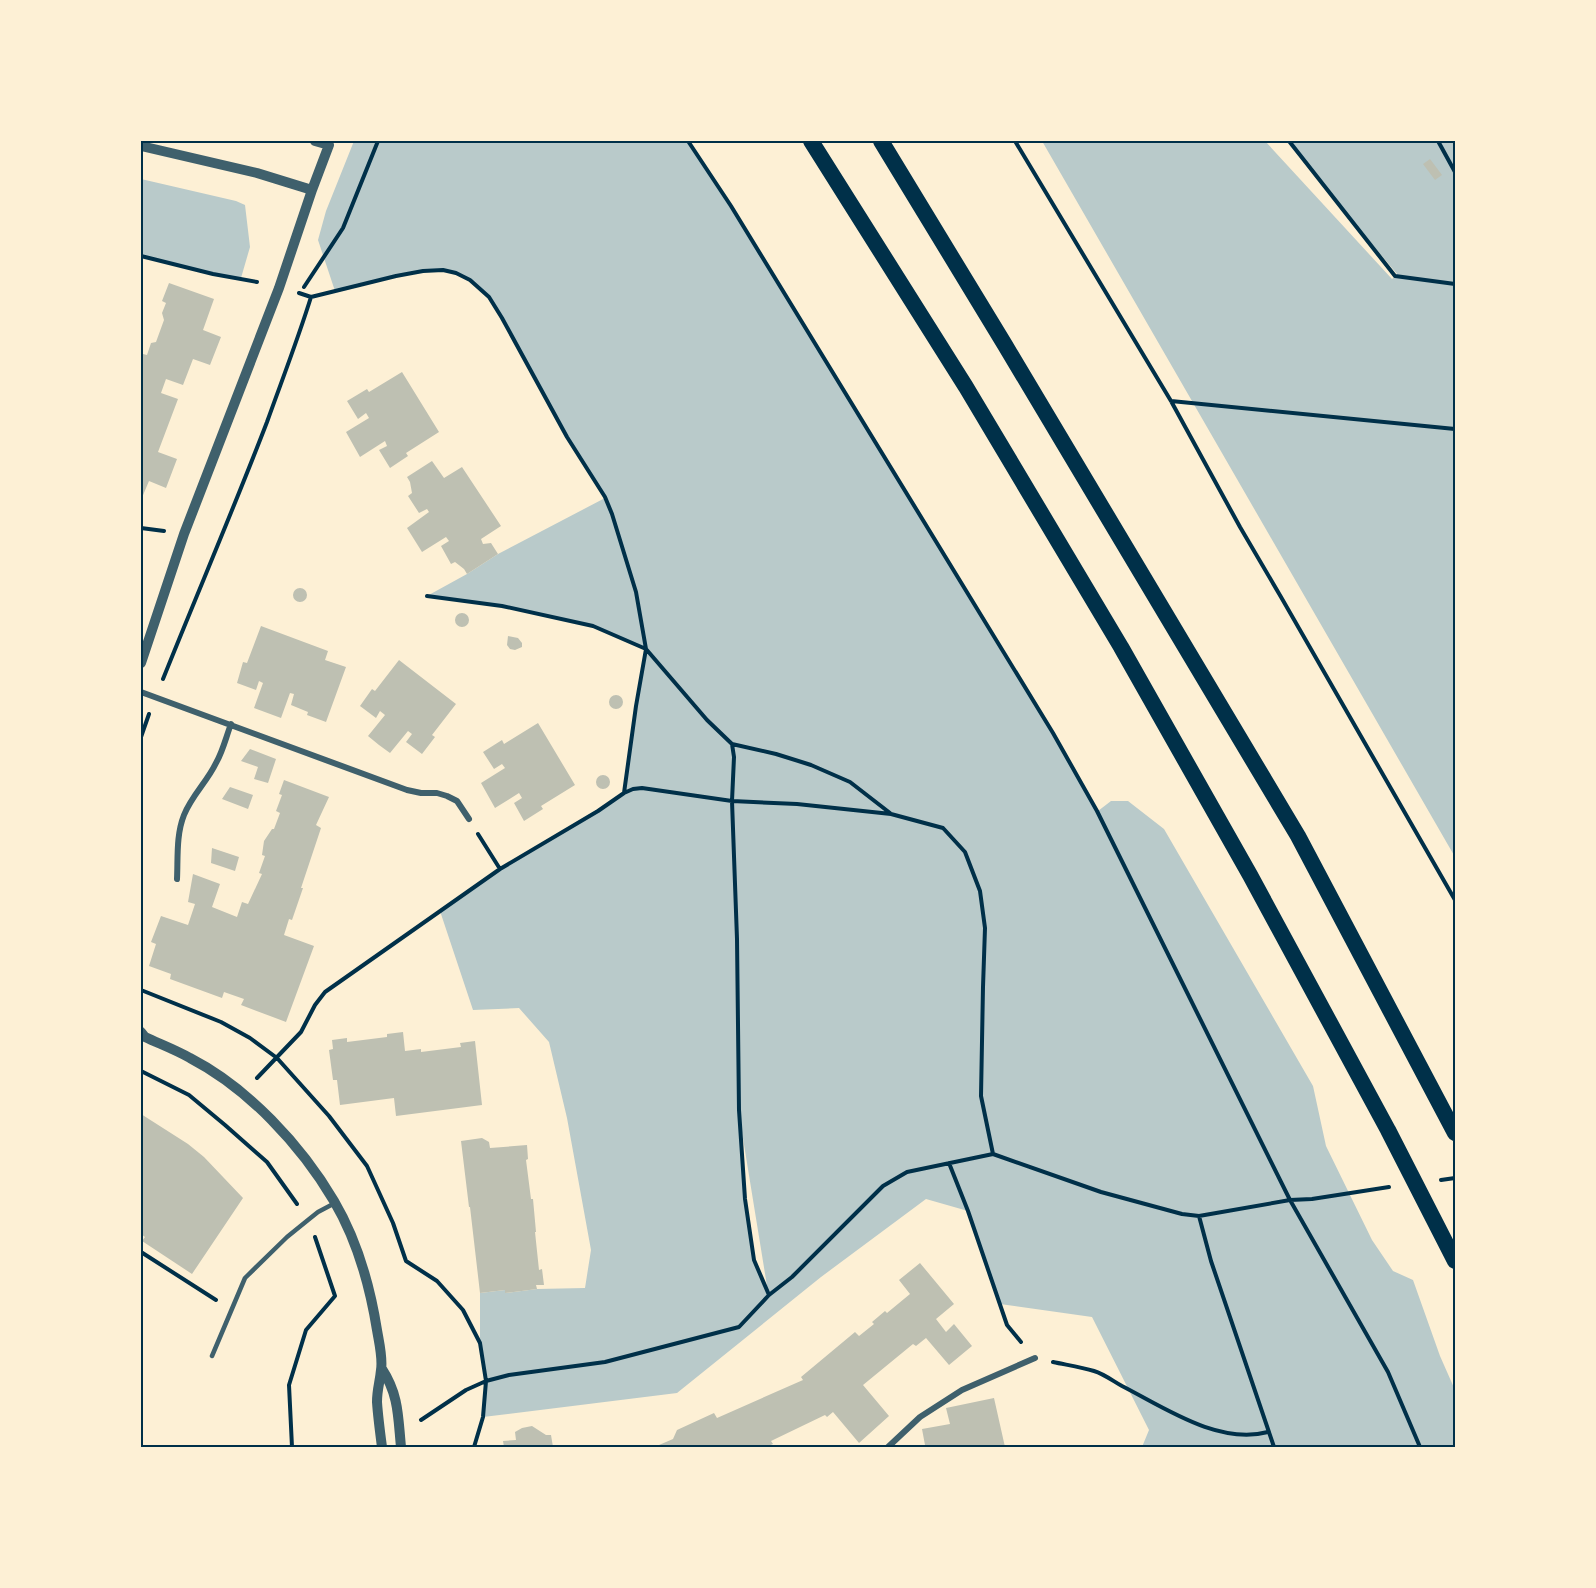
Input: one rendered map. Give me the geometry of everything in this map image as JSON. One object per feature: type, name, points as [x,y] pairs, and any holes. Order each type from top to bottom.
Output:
[{"type":"highway","points":[[811,141],[966,387],[1121,647],[1250,875],[1388,1130],[1455,1261]]},
{"type":"highway","points":[[880,141],[1005,345],[1298,836],[1455,1133]]},
{"type":"street","points":[[141,663],[184,534],[279,288],[312,190],[331,143],[315,141]]},
{"type":"street","points":[[141,146],[257,173],[312,190]]},
{"type":"street","points":[[141,692],[407,790],[447,796],[457,801],[469,819]]},
{"type":"street","points":[[177,879],[178,837],[184,815],[194,794],[218,761],[231,724]]},
{"type":"street","points":[[142,1036],[191,1058],[242,1093],[282,1132],[324,1185],[335,1203],[353,1242],[370,1294],[382,1370],[377,1403],[382,1447]]},
{"type":"street","points":[[888,1447],[920,1417],[962,1390],[1035,1358]]},
{"type":"street","points":[[382,1370],[391,1383],[396,1400],[401,1447]]},
{"type":"lane","points":[[212,1356],[245,1278],[308,1220],[335,1203]]},
{"type":"path","points":[[378,141],[343,228],[301,293],[311,297],[396,276],[443,270],[470,280],[489,297],[567,437],[606,498],[636,592],[646,649],[624,793]]},
{"type":"path","points":[[688,141],[737,216],[1059,743],[1097,811],[1290,1200],[1388,1372],[1420,1447]]},
{"type":"path","points":[[1015,141],[1171,401],[1234,517],[1455,900]]},
{"type":"path","points":[[1289,141],[1395,276],[1455,284]]},
{"type":"path","points":[[1438,141],[1455,172]]},
{"type":"path","points":[[141,256],[213,274],[263,283]]},
{"type":"path","points":[[141,737],[237,500],[299,336],[311,297]]},
{"type":"path","points":[[1171,401],[1455,429]]},
{"type":"path","points":[[427,596],[502,606],[593,626],[646,649],[707,720],[732,744],[811,765],[850,782],[891,814]]},
{"type":"path","points":[[732,744],[739,1110],[745,1200],[754,1260],[769,1295]]},
{"type":"path","points":[[242,1093],[301,1032],[315,1005],[325,992],[500,869],[624,793],[642,788],[732,801],[798,804],[891,814],[943,828],[965,852],[980,891],[985,928],[981,1096],[993,1154]]},
{"type":"path","points":[[469,819],[500,869]]},
{"type":"path","points":[[141,990],[221,1022],[250,1038],[277,1058],[329,1116],[367,1166],[393,1223],[406,1261],[437,1281],[463,1310],[480,1343],[486,1381],[483,1417],[474,1447]]},
{"type":"path","points":[[415,1424],[466,1390],[486,1381],[509,1375],[605,1362],[740,1327],[769,1295],[792,1276],[883,1186],[907,1172],[993,1154],[1101,1192],[1182,1214],[1200,1215],[1290,1200],[1400,1186]]},
{"type":"path","points":[[949,1163],[968,1211],[1006,1325],[1035,1358],[1095,1372],[1183,1418],[1212,1429],[1241,1436],[1268,1432]]},
{"type":"path","points":[[1433,1181],[1455,1178]]},
{"type":"path","points":[[1200,1215],[1211,1261],[1274,1447]]},
{"type":"path","points":[[141,1252],[231,1310]]},
{"type":"shaded area","points":[[354,141],[688,141],[731,206],[1053,733],[1098,811],[1111,801],[1128,801],[1164,829],[1313,1086],[1326,1146],[1372,1240],[1393,1271],[1413,1280],[1440,1356],[1455,1390],[1455,1447],[1142,1447],[1149,1430],[1092,1317],[1000,1304],[968,1211],[926,1199],[821,1277],[677,1393],[483,1417],[486,1381],[480,1343],[480,1293],[505,1290],[505,1293],[537,1289],[585,1288],[591,1250],[567,1118],[549,1042],[519,1008],[473,1010],[440,911],[500,869],[624,793],[646,649],[593,626],[502,606],[427,596],[498,554],[605,498],[567,437],[489,297],[470,280],[443,270],[423,271],[335,291],[318,240],[326,211]],"holes":[[[740,1120],[768,1292],[754,1260],[745,1199]]]},
{"type":"shaded area","points":[[1042,141],[1265,141],[1392,279],[1397,274],[1286,141],[1455,141],[1455,857]]},
{"type":"shaded area","points":[[141,179],[245,205],[250,247],[241,278],[213,274],[141,256]]},
{"type":"building","points":[[1430,159],[1442,175],[1435,180],[1423,164]]},
{"type":"building","points":[[169,283],[214,299],[203,330],[221,337],[210,365],[193,359],[183,385],[166,379],[161,393],[178,399],[158,452],[177,459],[166,488],[149,481],[141,500],[141,360],[143,354],[147,355],[151,343],[156,342],[164,320],[162,313],[166,303],[162,301]]},
{"type":"building","points":[[402,372],[439,432],[406,453],[408,456],[390,468],[379,450],[387,446],[385,441],[360,457],[346,432],[369,418],[366,413],[358,419],[347,401],[367,389],[369,392]]},
{"type":"building","points":[[432,461],[444,478],[462,467],[501,526],[481,539],[483,544],[491,543],[498,554],[467,574],[455,562],[451,564],[441,546],[449,541],[446,537],[422,552],[407,528],[429,512],[427,509],[419,513],[408,496],[412,493],[407,477]]},
{"type":"building","points":[[297,588],[303,588],[307,595],[303,602],[297,602],[293,598],[293,592]]},
{"type":"building","points":[[459,613],[465,613],[469,620],[465,627],[459,627],[455,623],[455,617]]},
{"type":"building","points":[[261,626],[328,651],[325,660],[346,667],[326,722],[307,715],[308,712],[291,705],[294,694],[290,693],[281,718],[254,708],[263,683],[259,681],[256,690],[237,683],[243,662],[247,663]]},
{"type":"building","points":[[508,636],[518,638],[522,647],[515,650],[510,649],[507,645]]},
{"type":"building","points":[[399,660],[456,704],[432,735],[435,737],[422,754],[406,742],[412,734],[408,731],[390,753],[379,745],[368,736],[385,715],[380,711],[376,718],[360,706],[372,689],[375,691]]},
{"type":"building","points":[[616,695],[621,697],[623,702],[621,707],[616,709],[611,707],[609,702],[611,697]]},
{"type":"building","points":[[538,723],[575,785],[541,806],[543,809],[524,821],[514,803],[522,798],[519,793],[495,808],[481,783],[505,768],[502,764],[494,769],[483,752],[502,740],[504,744]]},
{"type":"building","points":[[250,749],[276,759],[268,783],[254,779],[258,767],[241,761]]},
{"type":"building","points":[[600,775],[606,775],[610,782],[606,789],[600,789],[596,785],[596,779]]},
{"type":"building","points":[[284,780],[329,797],[316,825],[321,828],[292,920],[289,919],[284,935],[314,946],[286,1022],[241,1005],[244,999],[224,992],[222,998],[170,979],[171,974],[149,966],[156,944],[151,942],[161,916],[188,925],[195,904],[188,902],[193,874],[220,884],[212,907],[237,917],[242,902],[248,904],[262,874],[259,873],[265,856],[262,855],[264,841],[274,829],[280,813],[276,811],[282,795],[279,794]]},
{"type":"building","points":[[230,787],[253,795],[248,809],[222,799]]},
{"type":"building","points":[[212,848],[239,857],[235,871],[211,863]]},
{"type":"building","points":[[403,1032],[405,1051],[421,1049],[421,1052],[461,1047],[460,1043],[475,1041],[482,1105],[396,1116],[394,1098],[340,1105],[337,1080],[333,1080],[329,1050],[333,1049],[332,1040],[347,1038],[347,1042],[387,1037],[387,1034]]},
{"type":"building","points":[[141,1114],[204,1157],[243,1198],[192,1274],[142,1241],[145,1237],[141,1234]]},
{"type":"building","points":[[482,1138],[489,1142],[490,1148],[527,1145],[528,1159],[526,1160],[531,1199],[533,1199],[539,1270],[542,1269],[544,1285],[536,1285],[537,1289],[480,1293],[461,1141]]},
{"type":"building","points":[[920,1263],[954,1304],[936,1319],[946,1332],[954,1324],[972,1346],[949,1365],[926,1338],[916,1346],[913,1344],[863,1385],[889,1416],[859,1443],[833,1412],[827,1417],[825,1415],[771,1441],[773,1444],[766,1447],[660,1447],[659,1445],[673,1439],[677,1430],[714,1413],[717,1418],[803,1380],[801,1377],[855,1332],[859,1336],[885,1311],[887,1313],[910,1294],[899,1280]]},
{"type":"building","points":[[994,1398],[1005,1447],[918,1447],[925,1445],[922,1429],[950,1424],[946,1408]]},
{"type":"building","points":[[532,1426],[546,1435],[551,1435],[553,1447],[504,1447],[503,1441],[516,1440],[515,1432]]}]
